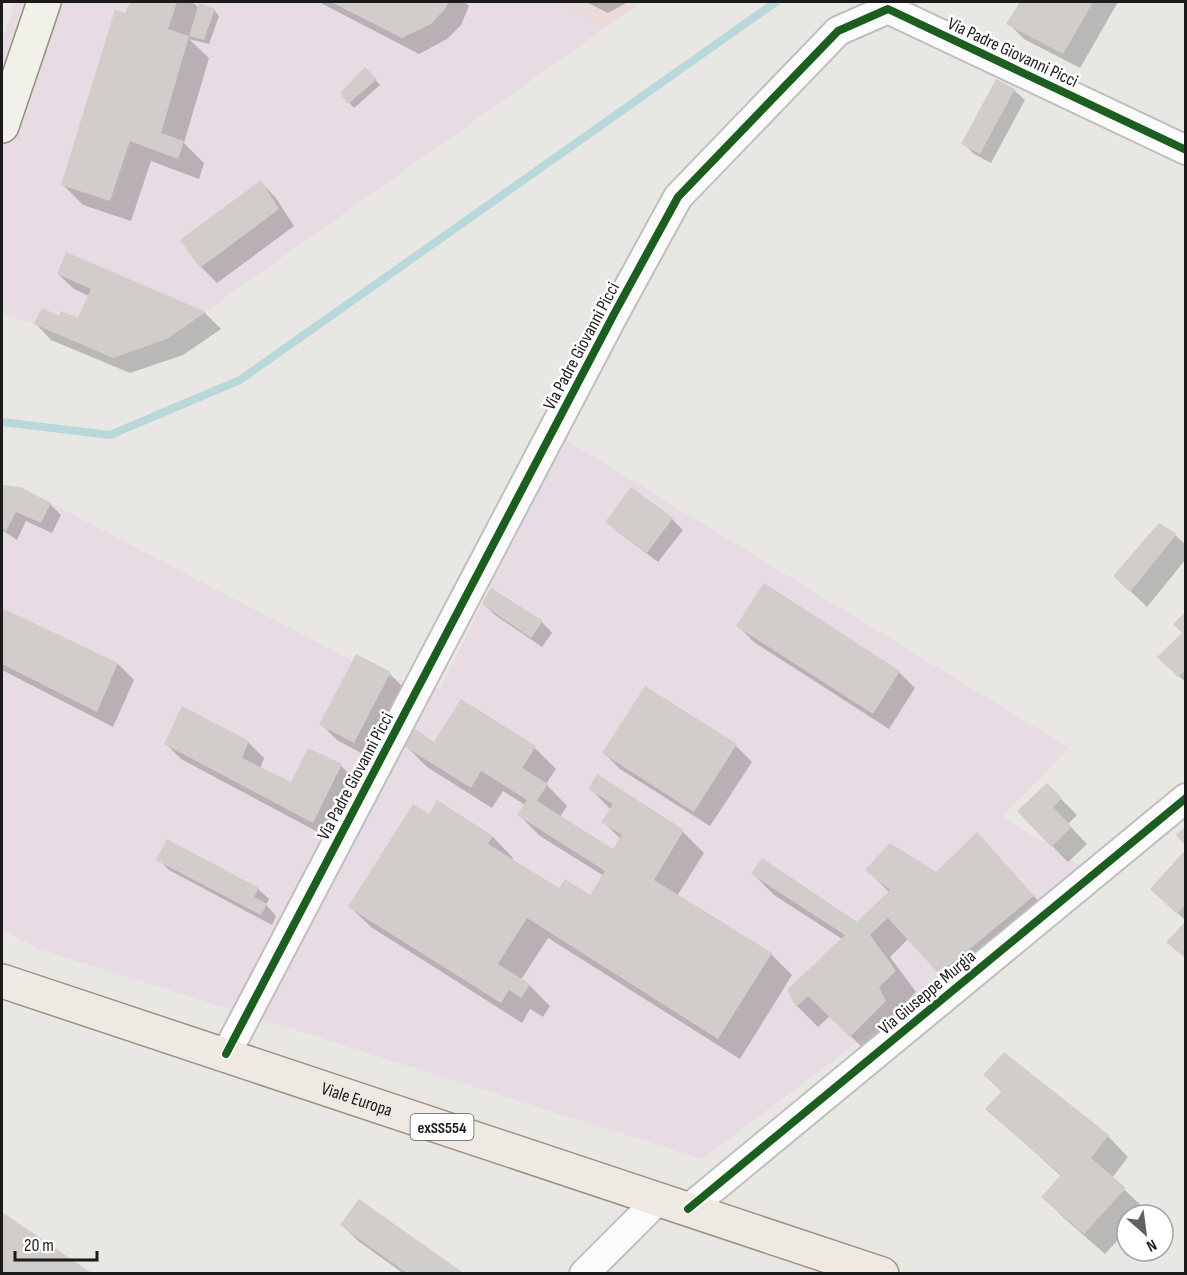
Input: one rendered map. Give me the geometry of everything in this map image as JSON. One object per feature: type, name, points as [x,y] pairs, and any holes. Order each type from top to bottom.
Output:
[{"type":"main road","points":[[2,126],[44,2]]},
{"type":"main road","name":"Viale Europa","points":[[2,981],[882,1274]]},
{"type":"street","name":"Via Padre Giovanni Picci","points":[[226,1054],[678,197],[838,31],[888,9],[1185,150]]},
{"type":"street","name":"Via Giuseppe Murgia","points":[[584,1274],[1185,798]]},
{"type":"shaded area","points":[[15,2],[555,2],[605,28],[167,339],[113,358],[34,324],[2,314],[2,41]]},
{"type":"shaded area","points":[[555,2],[643,2],[605,28]]},
{"type":"shaded area","points":[[563,438],[1069,748],[1002,816],[1087,870],[702,1159],[39,949],[2,930],[2,485],[20,487],[382,676],[440,689]]},
{"type":"building","points":[[130,2],[177,2],[168,29],[189,36],[161,133],[184,141],[178,159],[130,141],[110,201],[61,185],[115,10],[125,13]]},
{"type":"building","points":[[331,2],[449,2],[431,24],[402,38]]},
{"type":"building","points":[[1020,2],[1093,2],[1063,54],[1006,24]]},
{"type":"building","points":[[199,3],[215,9],[204,40],[189,36]]},
{"type":"building","points":[[365,67],[377,79],[348,104],[340,93]]},
{"type":"building","points":[[996,79],[1015,89],[980,154],[961,144]]},
{"type":"building","points":[[261,180],[279,209],[200,268],[180,240]]},
{"type":"building","points":[[66,252],[206,312],[167,339],[113,358],[34,324],[42,308],[59,316],[61,311],[78,318],[91,289],[57,274]]},
{"type":"building","points":[[2,485],[20,487],[51,503],[41,523],[16,512],[6,531],[2,528]]},
{"type":"building","points":[[631,487],[673,518],[647,553],[605,522]]},
{"type":"building","points":[[1159,523],[1177,534],[1130,592],[1113,576]]},
{"type":"building","points":[[764,583],[900,671],[873,714],[736,626]]},
{"type":"building","points":[[491,588],[543,621],[531,638],[482,604]]},
{"type":"building","points":[[2,608],[118,663],[97,712],[2,664]]},
{"type":"building","points":[[1186,611],[1186,670],[1178,677],[1157,657],[1182,633],[1173,624]]},
{"type":"building","points":[[356,654],[391,672],[354,743],[319,725]]},
{"type":"building","points":[[645,686],[737,744],[694,812],[602,753]]},
{"type":"building","points":[[461,699],[536,746],[522,768],[548,784],[537,801],[613,849],[622,835],[601,822],[613,804],[588,789],[597,774],[684,830],[654,880],[772,953],[718,1039],[527,918],[498,964],[530,984],[521,998],[509,990],[501,1003],[348,907],[413,804],[429,814],[437,800],[493,836],[488,844],[559,888],[565,879],[590,895],[605,871],[517,815],[527,800],[481,771],[471,788],[404,746],[415,729],[434,742]]},
{"type":"building","points":[[182,706],[249,741],[242,758],[291,782],[308,748],[342,764],[313,823],[164,744]]},
{"type":"building","points":[[1047,783],[1062,798],[1053,807],[1072,827],[1051,847],[1017,811]]},
{"type":"building","points":[[1186,826],[1186,847],[1176,835]]},
{"type":"building","points":[[977,832],[1034,896],[939,974],[888,918],[870,935],[896,971],[879,987],[886,1001],[850,1037],[808,996],[796,1007],[787,990],[845,935],[751,874],[762,858],[857,922],[890,890],[865,870],[890,843],[936,872]]},
{"type":"building","points":[[167,839],[259,888],[254,897],[267,904],[261,915],[156,860]]},
{"type":"building","points":[[1186,849],[1186,904],[1177,914],[1150,889]]},
{"type":"building","points":[[1186,921],[1186,959],[1166,942]]},
{"type":"building","points":[[1004,1052],[1109,1135],[1091,1158],[1126,1188],[1084,1234],[1041,1197],[1061,1175],[985,1109],[1002,1091],[983,1075]]},
{"type":"building","points":[[359,1199],[465,1274],[408,1274],[340,1225]]},
{"type":"building","points":[[2,1212],[93,1274],[2,1274]]},
{"type":"waterway","points":[[2,422],[110,435],[240,380],[776,2]]},
{"type":"cycle path","points":[[226,1054],[614,314],[678,197],[838,31],[888,9],[1186,150]]},
{"type":"cycle path","points":[[688,1209],[1186,798]]}]
